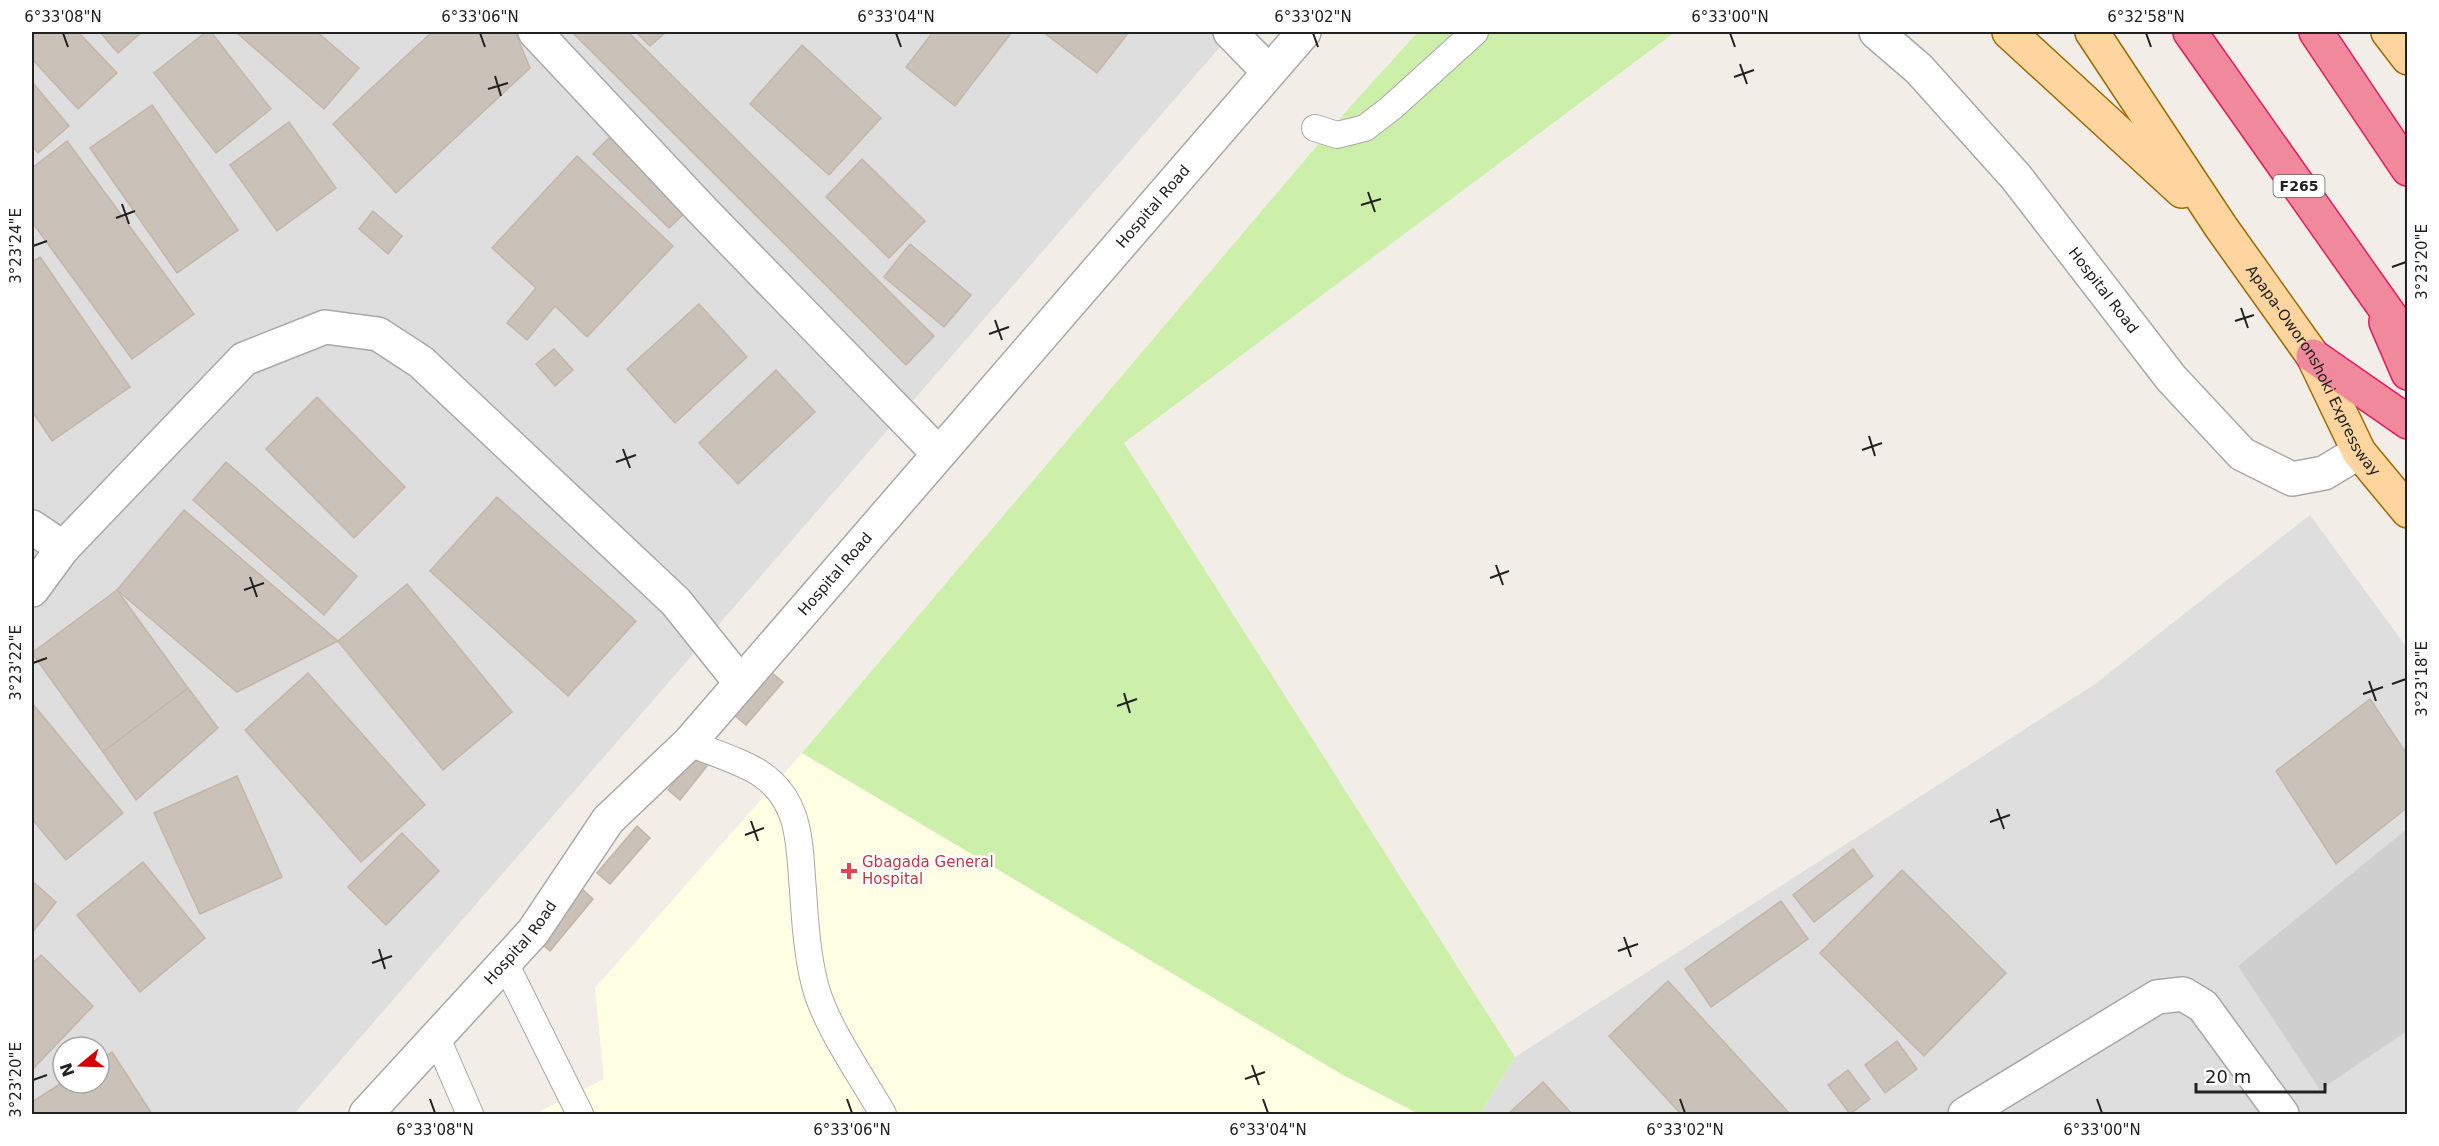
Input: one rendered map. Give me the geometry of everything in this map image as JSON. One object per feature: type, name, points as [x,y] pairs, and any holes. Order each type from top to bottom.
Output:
[{"type":"highway","name":"F265","points":[[2190,32],[2408,341]]},
{"type":"highway","points":[[2316,32],[2408,169]]},
{"type":"highway","points":[[2373,292],[2408,373]]},
{"type":"highway","points":[[2313,356],[2408,422]]},
{"type":"main road","points":[[2009,32],[2221,227]]},
{"type":"main road","points":[[2092,32],[2221,227]]},
{"type":"main road","name":"Apapa-Oworonshoki Expressway","points":[[2221,227],[2313,356],[2359,452],[2408,511]]},
{"type":"street","points":[[535,32],[703,211],[938,453]]},
{"type":"street","points":[[1230,32],[1269,72]]},
{"type":"street","name":"Hospital Road","points":[[366,1114],[532,932],[608,820],[689,743],[1304,32]]},
{"type":"street","name":"Hospital Road","points":[[1876,32],[1919,69],[2016,177],[2171,378],[2242,454],[2292,479],[2324,473],[2359,452]]},
{"type":"street","points":[[32,590],[63,548],[244,359],[325,327],[378,334],[421,362],[676,602],[740,682]]},
{"type":"street","points":[[32,527],[63,548]]},
{"type":"street","points":[[1965,1114],[2157,997],[2183,994],[2203,1006],[2282,1114]]},
{"type":"lane","points":[[1315,128],[1336,135],[1365,128],[1391,108],[1475,32]]},
{"type":"lane","points":[[689,743],[761,773],[778,790],[793,813],[801,854],[806,936],[815,986],[824,1011],[883,1114]]},
{"type":"lane","points":[[506,963],[580,1114]]},
{"type":"lane","points":[[436,1036],[470,1114]]},
{"type":"shaded area","points":[[32,32],[1233,32],[294,1114],[32,1114]]},
{"type":"shaded area","points":[[2310,515],[2407,648],[2407,1114],[1480,1114],[1515,1057],[2095,684]]},
{"type":"shaded area","name":"Gbagada General Hospital","points":[[802,753],[1343,1075],[1419,1114],[535,1114],[604,1079],[595,988]]},
{"type":"shaded area","points":[[2407,829],[2407,1031],[2320,1090],[2238,966]]},
{"type":"green space","points":[[1418,32],[1675,32],[1124,443],[1515,1057],[1480,1114],[1419,1114],[1343,1075],[802,753],[1349,108]]},
{"type":"building","points":[[32,32],[78,32],[117,73],[78,109],[32,59]]},
{"type":"building","points":[[100,32],[142,32],[118,53]]},
{"type":"building","points":[[206,32],[211,32],[271,109],[216,153],[154,73]]},
{"type":"building","points":[[236,32],[317,32],[359,68],[324,109]]},
{"type":"building","points":[[432,32],[515,32],[530,68],[396,193],[333,124]]},
{"type":"building","points":[[572,32],[628,32],[934,336],[906,365]]},
{"type":"building","points":[[636,32],[666,32],[650,46]]},
{"type":"building","points":[[933,32],[1012,32],[955,106],[906,67]]},
{"type":"building","points":[[1043,32],[1129,32],[1097,73]]},
{"type":"building","points":[[802,45],[881,118],[829,175],[750,104]]},
{"type":"building","points":[[32,82],[69,126],[38,153],[32,145]]},
{"type":"building","points":[[152,105],[238,230],[177,273],[90,148]]},
{"type":"building","points":[[289,122],[336,188],[277,231],[230,165]]},
{"type":"building","points":[[614,133],[690,208],[669,228],[593,154]]},
{"type":"building","points":[[67,141],[194,314],[132,359],[32,222],[32,168]]},
{"type":"building","points":[[577,156],[673,246],[587,337],[555,306],[527,340],[507,323],[536,288],[492,248]]},
{"type":"building","points":[[862,159],[925,221],[889,258],[826,197]]},
{"type":"building","points":[[373,211],[402,236],[388,254],[359,229]]},
{"type":"building","points":[[910,244],[971,295],[944,327],[884,277]]},
{"type":"building","points":[[40,257],[130,387],[52,441],[32,411],[32,262]]},
{"type":"building","points":[[699,304],[747,357],[675,423],[627,369]]},
{"type":"building","points":[[554,349],[573,370],[555,386],[536,364]]},
{"type":"building","points":[[776,370],[815,412],[738,484],[699,443]]},
{"type":"building","points":[[317,397],[405,487],[354,538],[266,449]]},
{"type":"building","points":[[226,462],[357,576],[324,615],[193,500]]},
{"type":"building","points":[[497,497],[636,621],[568,696],[430,571]]},
{"type":"building","points":[[184,510],[338,641],[237,692],[117,590]]},
{"type":"building","points":[[407,584],[512,712],[443,770],[338,641]]},
{"type":"building","points":[[117,590],[188,688],[103,752],[32,653]]},
{"type":"building","points":[[765,667],[783,682],[746,725],[728,710]]},
{"type":"building","points":[[308,673],[425,805],[361,862],[245,730]]},
{"type":"building","points":[[188,688],[218,728],[136,800],[103,752]]},
{"type":"building","points":[[2370,699],[2408,756],[2408,807],[2336,864],[2276,771]]},
{"type":"building","points":[[32,703],[123,813],[66,860],[32,819]]},
{"type":"building","points":[[699,751],[711,761],[680,800],[668,790]]},
{"type":"building","points":[[237,776],[282,877],[200,914],[154,813]]},
{"type":"building","points":[[637,826],[650,838],[610,884],[597,873]]},
{"type":"building","points":[[402,833],[439,871],[386,925],[348,887]]},
{"type":"building","points":[[1853,849],[1873,876],[1814,922],[1793,895]]},
{"type":"building","points":[[143,862],[205,938],[140,992],[77,915]]},
{"type":"building","points":[[1902,870],[2006,973],[1924,1056],[1820,953]]},
{"type":"building","points":[[32,881],[56,902],[32,933]]},
{"type":"building","points":[[580,887],[593,899],[550,951],[536,939]]},
{"type":"building","points":[[1781,901],[1808,939],[1711,1007],[1685,969]]},
{"type":"building","points":[[41,955],[93,1006],[65,1035],[51,1035],[51,1050],[32,1070],[32,964]]},
{"type":"building","points":[[1668,981],[1790,1114],[1681,1114],[1609,1036]]},
{"type":"building","points":[[1897,1041],[1917,1069],[1885,1093],[1865,1065]]},
{"type":"building","points":[[111,1053],[152,1114],[32,1114],[32,1102],[51,1090],[51,1095],[111,1095]]},
{"type":"building","points":[[1848,1070],[1870,1099],[1850,1114],[1828,1085]]},
{"type":"building","points":[[1543,1082],[1572,1114],[1508,1114]]},
{"type":"place","name":"Gbagada General Hospital","points":[[849,871]]}]
